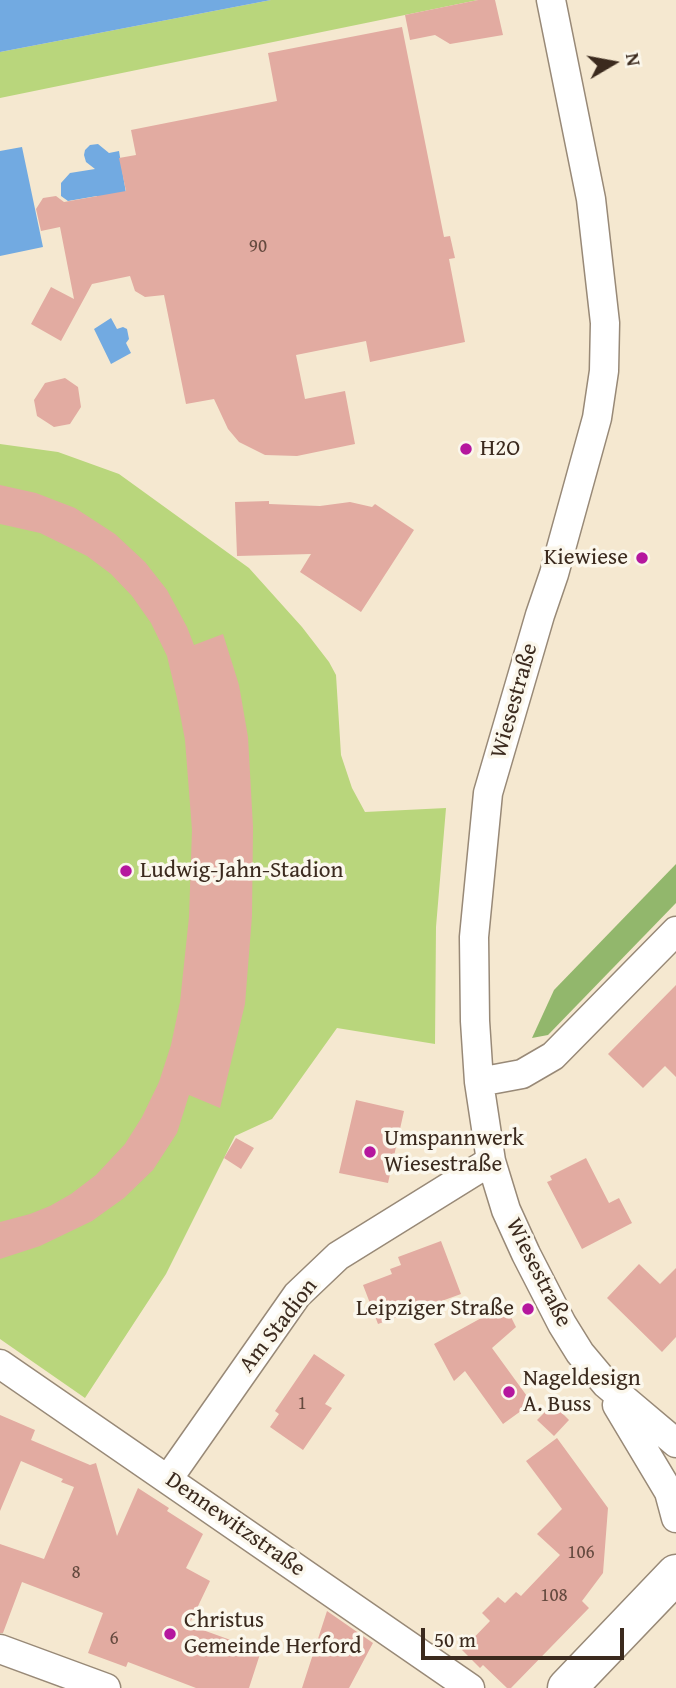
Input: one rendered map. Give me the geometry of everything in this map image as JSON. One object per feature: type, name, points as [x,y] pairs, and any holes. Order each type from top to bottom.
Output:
[{"type":"main road","points":[[567,1688],[676,1574]]},
{"type":"street","name":"Wiesestraße","points":[[551,0],[591,199],[605,323],[604,371],[597,418],[554,574],[488,793],[474,937],[479,1082],[491,1161],[506,1210],[562,1324],[580,1353],[606,1384],[676,1443]]},
{"type":"street","points":[[479,1082],[522,1073],[553,1056],[676,931]]},
{"type":"street","name":"Am Stadion","points":[[168,1479],[297,1295],[338,1256],[491,1161]]},
{"type":"street","name":"Dennewitzstraße","points":[[0,1364],[470,1688]]},
{"type":"street","name":"Wiesestraße","points":[[606,1384],[669,1492],[676,1518]]},
{"type":"street","name":"Wiesestraße","points":[[625,1418],[676,1469]]},
{"type":"street","points":[[0,1648],[106,1688]]},
{"type":"green space","points":[[271,0],[478,0],[0,98],[0,52]]},
{"type":"green space","points":[[0,444],[58,452],[119,474],[249,568],[302,627],[336,675],[341,755],[352,788],[365,812],[446,808],[436,927],[435,1044],[337,1028],[272,1119],[235,1136],[166,1274],[85,1398],[0,1339]]},
{"type":"green space","points":[[676,864],[676,903],[548,1035],[532,1038],[554,990]]},
{"type":"water","points":[[0,0],[271,0],[0,52]]},
{"type":"water","points":[[98,144],[109,153],[119,151],[127,199],[99,205],[97,196],[68,201],[61,196],[61,183],[70,173],[95,169],[86,162],[84,155],[90,145]]},
{"type":"water","points":[[22,147],[43,247],[0,256],[0,151]]},
{"type":"water","points":[[111,318],[117,329],[127,329],[129,339],[126,343],[131,353],[111,364],[94,329]]},
{"type":"building","points":[[478,0],[495,0],[503,35],[450,44],[435,35],[410,40],[405,15]]},
{"type":"building","points":[[402,27],[444,237],[450,236],[455,258],[449,259],[465,342],[370,362],[366,341],[296,355],[305,399],[345,391],[355,444],[297,456],[265,455],[239,442],[228,429],[214,399],[186,404],[164,295],[145,297],[135,291],[130,276],[92,284],[61,341],[31,324],[51,287],[74,299],[60,227],[41,231],[36,209],[43,198],[56,196],[64,202],[126,191],[119,158],[136,155],[131,130],[277,101],[268,53]]},
{"type":"building","points":[[65,378],[78,387],[81,407],[70,424],[54,427],[37,416],[34,400],[45,383]]},
{"type":"building","name":"Ludwig-Jahn-Stadion","points":[[0,485],[36,493],[75,508],[115,534],[145,562],[167,590],[194,645],[223,634],[239,685],[248,737],[253,827],[252,916],[245,1004],[220,1108],[189,1095],[177,1133],[153,1170],[124,1198],[92,1221],[40,1246],[0,1259],[0,1222],[50,1206],[96,1175],[125,1144],[159,1082],[171,1045],[180,1002],[189,917],[192,830],[185,740],[177,698],[167,656],[151,623],[132,596],[111,574],[87,556],[40,533],[0,524]]},
{"type":"building","points":[[269,501],[269,504],[320,506],[350,502],[372,507],[375,504],[414,530],[361,612],[300,572],[311,554],[237,556],[235,502]]},
{"type":"building","points":[[676,985],[676,1077],[665,1066],[643,1088],[608,1054]]},
{"type":"building","name":"Umspannwerk Wiesestraße","points":[[356,1100],[404,1111],[388,1183],[339,1173]]},
{"type":"building","points":[[236,1138],[254,1148],[241,1169],[224,1158]]},
{"type":"building","points":[[586,1158],[609,1203],[619,1198],[632,1223],[582,1249],[547,1182],[552,1180],[550,1176]]},
{"type":"building","points":[[441,1241],[461,1294],[378,1324],[363,1285],[392,1274],[390,1269],[401,1265],[398,1257]]},
{"type":"building","points":[[639,1264],[660,1284],[676,1268],[676,1337],[662,1352],[607,1298]]},
{"type":"building","points":[[505,1305],[516,1327],[492,1348],[532,1403],[503,1424],[465,1371],[454,1381],[434,1344]]},
{"type":"building","points":[[314,1354],[345,1375],[325,1404],[332,1408],[303,1450],[270,1427],[279,1414],[275,1411]]},
{"type":"building","points":[[553,1404],[569,1420],[554,1436],[537,1420]]},
{"type":"building","points":[[0,1415],[35,1430],[31,1440],[90,1465],[96,1463],[117,1536],[138,1488],[203,1534],[186,1568],[210,1581],[189,1625],[261,1651],[249,1688],[196,1688],[128,1662],[126,1667],[88,1653],[103,1613],[22,1582],[3,1633],[0,1633],[0,1544],[44,1559],[74,1487],[61,1482],[63,1479],[21,1461],[0,1511]]},
{"type":"building","points":[[557,1438],[608,1508],[603,1573],[582,1601],[589,1608],[511,1688],[507,1688],[483,1665],[480,1668],[462,1650],[490,1621],[482,1613],[498,1597],[505,1603],[516,1592],[521,1596],[560,1555],[537,1534],[562,1509],[526,1461]]},
{"type":"building","points":[[327,1611],[373,1643],[349,1688],[302,1688]]},
{"type":"place","name":"H2O","points":[[466,449]]},
{"type":"place","name":"Kiewiese","points":[[642,558]]},
{"type":"place","name":"Ludwig-Jahn-Stadion","points":[[126,871]]},
{"type":"place","name":"Umspannwerk Wiesestraße","points":[[370,1152]]},
{"type":"place","name":"Leipziger Straße","points":[[528,1309]]},
{"type":"place","name":"Nageldesign A. Buss","points":[[509,1392]]},
{"type":"place","name":"Christus Gemeinde Herford","points":[[170,1634]]}]
